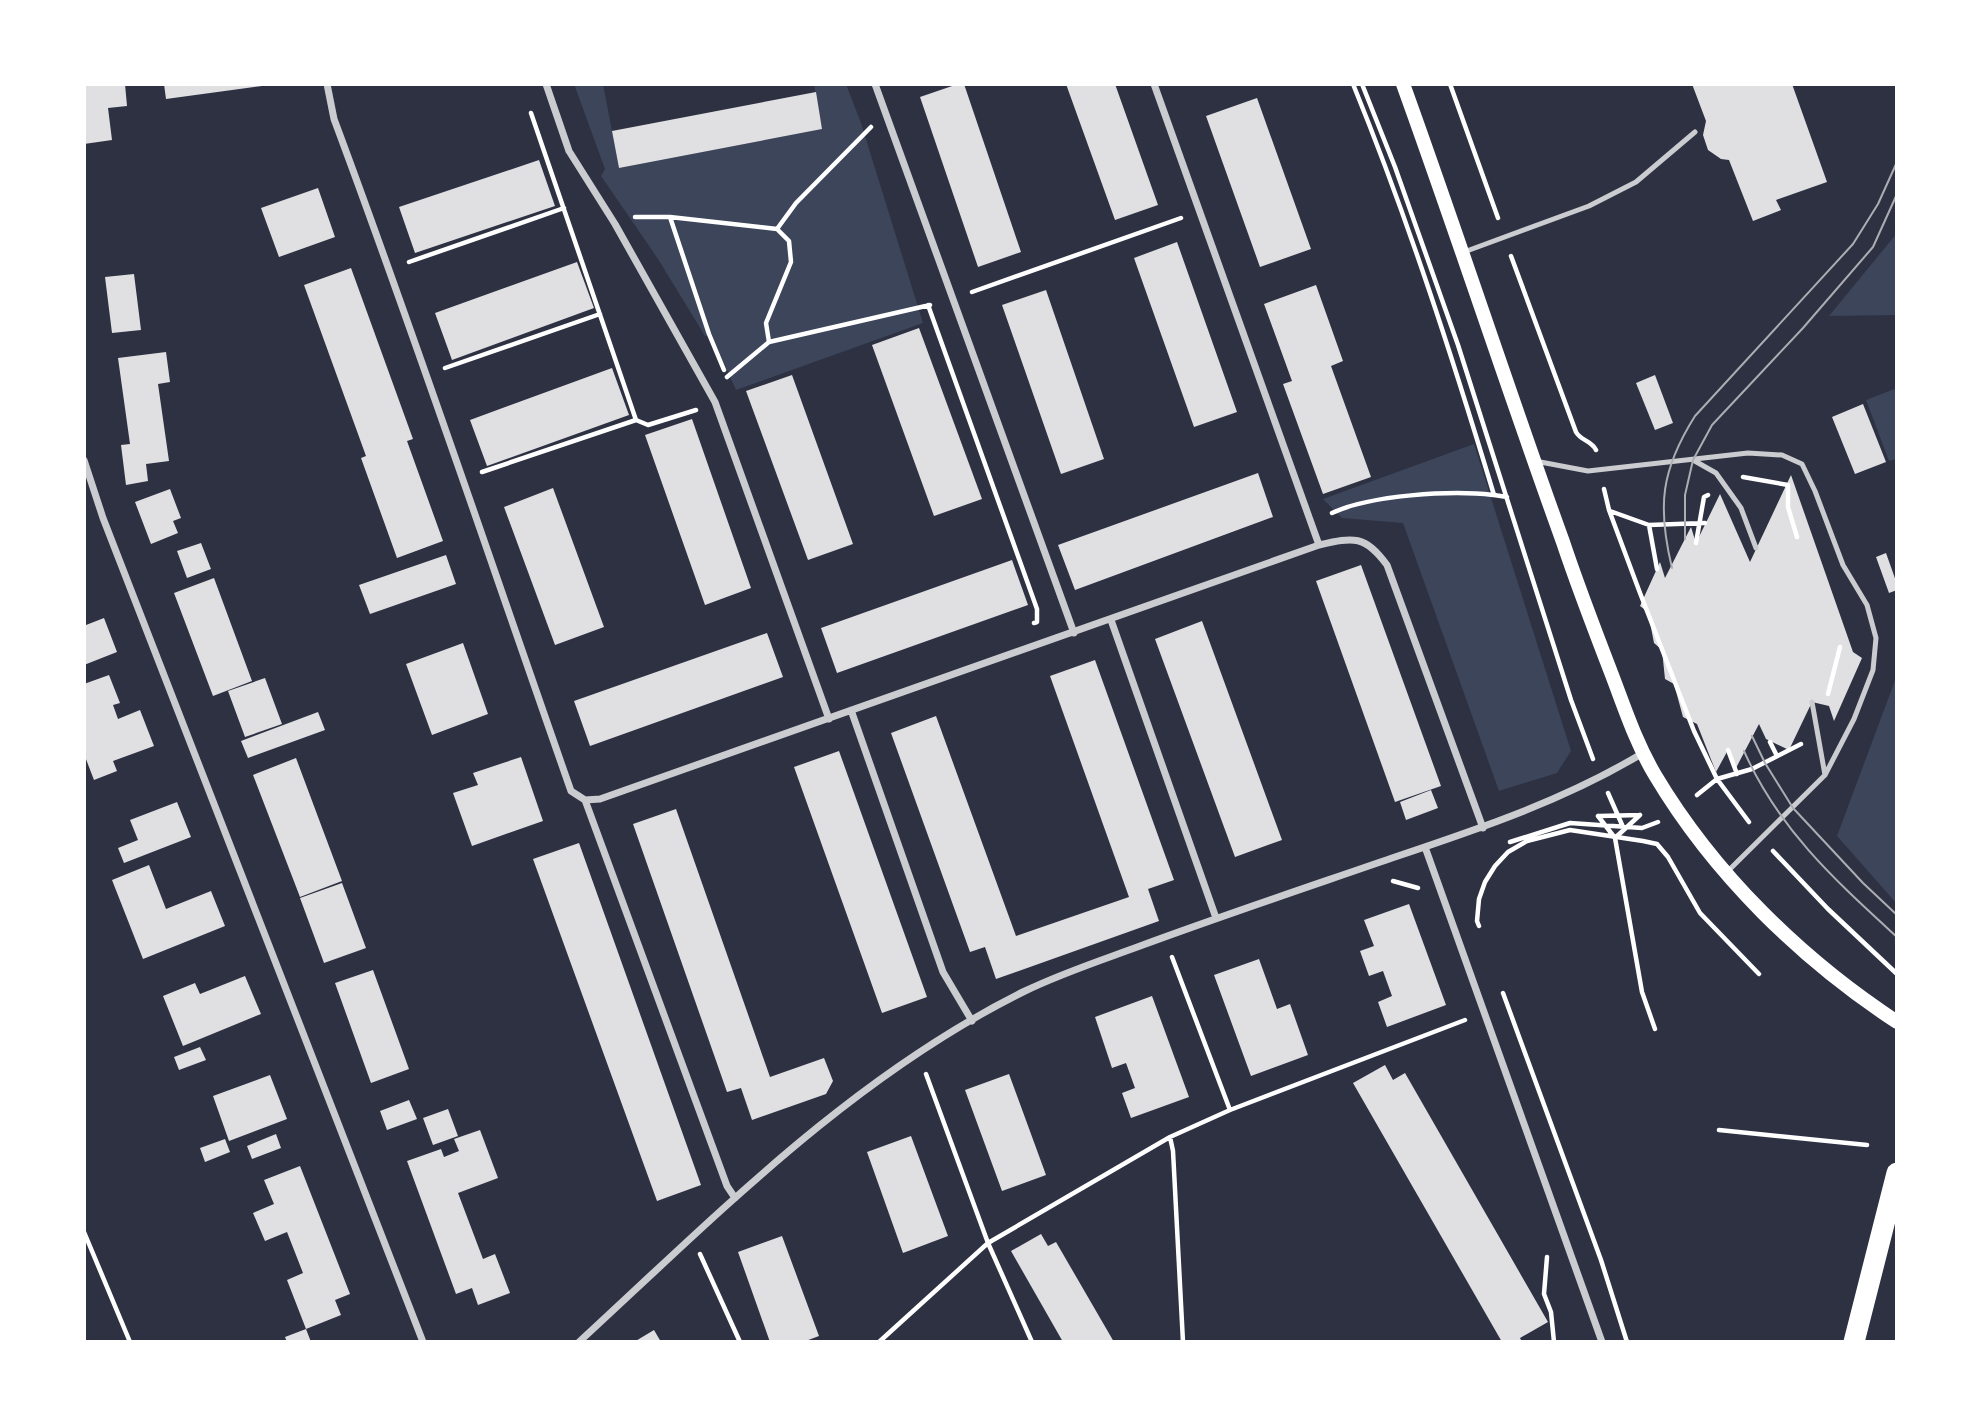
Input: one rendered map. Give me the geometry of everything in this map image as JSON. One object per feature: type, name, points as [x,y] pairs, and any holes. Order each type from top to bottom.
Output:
[{"type":"highway","points":[[1854,1342],[1897,1172]]},
{"type":"main road","points":[[1404,84],[1534,461],[1620,699],[1643,753],[1678,809],[1727,872],[1787,936],[1852,992],[1897,1022]]},
{"type":"street","points":[[327,84],[334,118],[427,373],[570,791],[585,800],[600,799],[1320,545],[1349,538],[1374,548],[1387,565],[1483,828]]},
{"type":"street","points":[[547,84],[569,151],[614,224],[715,402],[829,719]]},
{"type":"street","points":[[875,84],[1074,633]]},
{"type":"street","points":[[1154,84],[1320,545]]},
{"type":"street","points":[[84,460],[108,531],[423,1342]]},
{"type":"street","points":[[1111,620],[1216,918]]},
{"type":"street","points":[[851,710],[943,972],[972,1021]]},
{"type":"street","points":[[579,1342],[823,1121],[919,1053],[1025,991],[1216,918],[1483,828],[1602,778],[1643,753]]},
{"type":"street","points":[[585,800],[727,1186],[736,1198]]},
{"type":"street","points":[[1425,847],[1602,1342]]},
{"type":"lane","points":[[1461,253],[1589,206],[1636,182],[1695,132]]},
{"type":"lane","points":[[1534,461],[1588,471],[1764,453],[1782,455],[1802,464],[1815,491],[1843,565],[1867,605],[1876,638],[1873,670],[1854,719],[1825,775],[1727,872]]},
{"type":"lane","points":[[1693,460],[1716,473],[1741,508],[1756,548]]},
{"type":"lane","points":[[1812,702],[1825,775]]},
{"type":"path","points":[[1353,84],[1385,163],[1440,318],[1494,495]]},
{"type":"path","points":[[1362,84],[1440,294],[1587,746]]},
{"type":"path","points":[[1450,84],[1576,432],[1580,438],[1591,442],[1595,449],[1609,510],[1684,706],[1717,779],[1761,838],[1828,909],[1897,974]]},
{"type":"path","points":[[530,108],[636,420]]},
{"type":"path","points":[[777,229],[796,202],[869,128],[888,120]]},
{"type":"path","points":[[388,265],[406,263],[564,208]]},
{"type":"path","points":[[727,377],[769,342],[953,299],[1200,211]]},
{"type":"path","points":[[614,224],[634,217],[670,217],[777,229],[789,242],[791,262],[766,323],[769,342]]},
{"type":"path","points":[[670,217],[709,334],[732,390]]},
{"type":"path","points":[[929,305],[1037,609],[1037,622],[1024,627]]},
{"type":"path","points":[[427,373],[600,314]]},
{"type":"path","points":[[462,479],[636,420],[648,425],[701,408]]},
{"type":"path","points":[[1736,476],[1788,485],[1788,507],[1797,537]]},
{"type":"path","points":[[1332,513],[1377,499],[1472,492],[1507,497]]},
{"type":"path","points":[[1696,543],[1704,497]]},
{"type":"path","points":[[1609,510],[1648,525],[1705,523]]},
{"type":"path","points":[[1648,525],[1657,569]]},
{"type":"path","points":[[1770,742],[1777,756]]},
{"type":"path","points":[[1717,779],[1737,774],[1802,744]]},
{"type":"path","points":[[1728,750],[1737,774]]},
{"type":"path","points":[[1615,838],[1640,815],[1598,816],[1615,838],[1642,992],[1656,1029]]},
{"type":"path","points":[[1625,827],[1642,828],[1660,821]]},
{"type":"path","points":[[1480,932],[1477,921],[1479,899],[1495,866],[1508,852],[1527,841],[1570,830],[1657,844],[1668,857],[1700,913],[1759,974]]},
{"type":"path","points":[[1388,881],[1416,886],[1422,892]]},
{"type":"path","points":[[1184,950],[1171,955],[1230,1110]]},
{"type":"path","points":[[1502,991],[1601,1260],[1627,1342]]},
{"type":"path","points":[[879,1342],[988,1243],[1170,1137],[1230,1110],[1471,1018]]},
{"type":"path","points":[[919,1053],[988,1243],[1032,1342]]},
{"type":"path","points":[[1720,1130],[1867,1144]]},
{"type":"path","points":[[1170,1137],[1173,1151],[1183,1342]]},
{"type":"path","points":[[84,1232],[130,1342]]},
{"type":"path","points":[[693,1238],[740,1342]]},
{"type":"shaded area","points":[[574,84],[603,84],[619,168],[822,129],[814,84],[846,84],[861,123],[923,323],[736,390],[712,337],[705,336],[658,259],[601,176],[605,169]]},
{"type":"shaded area","points":[[1897,233],[1897,315],[1829,316]]},
{"type":"shaded area","points":[[1897,388],[1897,459],[1889,461],[1866,400]]},
{"type":"shaded area","points":[[1474,444],[1571,751],[1557,773],[1499,791],[1403,523],[1342,518],[1323,499]]},
{"type":"shaded area","points":[[1897,675],[1897,904],[1837,836]]},
{"type":"building","points":[[84,84],[125,84],[127,106],[108,108],[112,140],[84,144]]},
{"type":"building","points":[[164,84],[262,84],[262,86],[166,99]]},
{"type":"building","points":[[964,84],[1021,252],[978,267],[920,97]]},
{"type":"building","points":[[1066,84],[1115,84],[1158,205],[1115,220]]},
{"type":"building","points":[[1692,84],[1792,84],[1827,182],[1776,200],[1781,210],[1753,221],[1729,160],[1721,159],[1708,150],[1703,135],[1706,121]]},
{"type":"building","points":[[816,92],[822,129],[619,168],[612,131]]},
{"type":"building","points":[[1257,98],[1311,249],[1260,267],[1206,116]]},
{"type":"building","points":[[539,160],[555,206],[415,253],[399,207]]},
{"type":"building","points":[[318,188],[335,237],[279,257],[261,208]]},
{"type":"building","points":[[1177,242],[1237,412],[1194,427],[1134,258]]},
{"type":"building","points":[[577,262],[594,308],[452,360],[435,313]]},
{"type":"building","points":[[351,268],[413,439],[407,441],[443,541],[397,558],[361,458],[366,456],[304,285]]},
{"type":"building","points":[[134,274],[141,330],[112,333],[105,277]]},
{"type":"building","points":[[1316,285],[1343,361],[1331,366],[1371,477],[1323,494],[1283,384],[1292,381],[1264,304]]},
{"type":"building","points":[[1046,290],[1104,459],[1061,474],[1002,305]]},
{"type":"building","points":[[919,328],[982,499],[934,516],[872,345]]},
{"type":"building","points":[[166,352],[170,382],[158,384],[169,461],[146,464],[148,481],[126,485],[121,445],[130,444],[118,358]]},
{"type":"building","points":[[612,368],[629,415],[487,466],[470,420]]},
{"type":"building","points":[[792,375],[853,544],[808,560],[746,391]]},
{"type":"building","points":[[1655,375],[1673,423],[1655,430],[1636,383]]},
{"type":"building","points":[[1863,404],[1886,462],[1855,474],[1832,417]]},
{"type":"building","points":[[692,419],[751,588],[705,605],[645,435]]},
{"type":"building","points":[[1258,473],[1273,517],[1075,590],[1058,545]]},
{"type":"building","points":[[1791,475],[1853,652],[1862,658],[1834,721],[1829,706],[1812,702],[1789,750],[1766,739],[1759,724],[1736,768],[1728,750],[1716,772],[1697,724],[1683,717],[1674,684],[1665,679],[1662,650],[1654,643],[1648,612],[1640,606],[1660,562],[1665,578],[1691,527],[1696,543],[1720,494],[1750,562]]},
{"type":"building","points":[[553,488],[604,627],[555,645],[504,507]]},
{"type":"building","points":[[170,489],[181,518],[173,521],[178,533],[151,544],[135,502]]},
{"type":"building","points":[[201,543],[211,569],[187,578],[177,551]]},
{"type":"building","points":[[1886,553],[1897,584],[1897,590],[1889,593],[1876,557]]},
{"type":"building","points":[[446,555],[456,584],[370,614],[359,585]]},
{"type":"building","points":[[1012,560],[1028,605],[837,673],[821,628]]},
{"type":"building","points":[[1361,565],[1441,786],[1395,802],[1316,581]]},
{"type":"building","points":[[214,578],[252,681],[213,696],[174,593]]},
{"type":"building","points":[[104,618],[117,652],[84,665],[84,619],[86,625]]},
{"type":"building","points":[[1202,621],[1282,840],[1235,857],[1155,639]]},
{"type":"building","points":[[767,633],[783,677],[590,746],[574,701]]},
{"type":"building","points":[[463,643],[488,714],[432,735],[406,664]]},
{"type":"building","points":[[1095,660],[1174,880],[1148,889],[1159,921],[996,979],[985,947],[970,952],[891,733],[936,716],[1016,936],[1129,897],[1050,676]]},
{"type":"building","points":[[109,675],[120,703],[113,705],[118,719],[140,710],[154,746],[113,761],[117,771],[94,780],[84,754],[84,684]]},
{"type":"building","points":[[265,678],[282,724],[245,737],[228,691]]},
{"type":"building","points":[[318,712],[325,730],[248,758],[241,741]]},
{"type":"building","points":[[839,751],[927,997],[882,1013],[794,767]]},
{"type":"building","points":[[521,757],[543,821],[472,846],[453,793],[478,785],[473,773]]},
{"type":"building","points":[[296,758],[342,881],[300,897],[253,775]]},
{"type":"building","points":[[1431,790],[1438,808],[1406,820],[1400,802]]},
{"type":"building","points":[[177,802],[191,837],[124,863],[118,848],[138,840],[130,820]]},
{"type":"building","points":[[676,809],[770,1077],[824,1058],[833,1081],[826,1094],[752,1120],[741,1088],[727,1092],[633,824]]},
{"type":"building","points":[[579,843],[701,1185],[657,1201],[533,859]]},
{"type":"building","points":[[149,865],[166,909],[211,891],[225,926],[143,959],[112,880]]},
{"type":"building","points":[[342,883],[366,948],[324,963],[300,898]]},
{"type":"building","points":[[1409,904],[1446,1005],[1387,1027],[1378,1002],[1392,996],[1383,971],[1369,976],[1360,951],[1374,946],[1364,920]]},
{"type":"building","points":[[1259,959],[1277,1009],[1290,1004],[1308,1055],[1251,1076],[1214,975]]},
{"type":"building","points":[[373,970],[409,1069],[371,1083],[335,983]]},
{"type":"building","points":[[245,976],[261,1014],[183,1046],[163,996],[195,983],[200,994]]},
{"type":"building","points":[[1152,996],[1189,1097],[1131,1118],[1122,1093],[1135,1088],[1126,1063],[1112,1068],[1095,1017]]},
{"type":"building","points":[[200,1047],[206,1060],[179,1070],[174,1057]]},
{"type":"building","points":[[1385,1065],[1393,1080],[1405,1073],[1548,1322],[1520,1338],[1522,1342],[1502,1342],[1353,1083]]},
{"type":"building","points":[[1009,1074],[1046,1175],[1002,1191],[965,1090]]},
{"type":"building","points":[[270,1075],[287,1119],[229,1141],[213,1096]]},
{"type":"building","points":[[409,1100],[417,1119],[387,1130],[380,1111]]},
{"type":"building","points":[[448,1109],[458,1136],[433,1145],[423,1118]]},
{"type":"building","points":[[480,1130],[498,1178],[458,1193],[483,1259],[495,1254],[510,1293],[478,1305],[472,1288],[456,1294],[407,1161],[441,1149],[444,1157],[459,1151],[454,1139]]},
{"type":"building","points":[[276,1134],[281,1148],[252,1159],[247,1146]]},
{"type":"building","points":[[911,1136],[948,1236],[903,1253],[867,1152]]},
{"type":"building","points":[[225,1139],[230,1152],[205,1162],[200,1148]]},
{"type":"building","points":[[300,1166],[350,1294],[335,1300],[341,1315],[306,1329],[287,1280],[303,1273],[287,1232],[265,1241],[253,1213],[274,1204],[264,1180]]},
{"type":"building","points":[[1041,1234],[1048,1246],[1056,1242],[1114,1342],[1063,1342],[1011,1251]]},
{"type":"building","points":[[782,1236],[819,1336],[803,1342],[770,1342],[738,1252]]},
{"type":"building","points":[[306,1329],[311,1342],[287,1342],[285,1337]]},
{"type":"building","points":[[654,1330],[661,1342],[634,1342]]},
{"type":"tram line","points":[[1672,568],[1664,526],[1665,489],[1669,471],[1684,435],[1695,416],[1853,244],[1878,204],[1897,162]]},
{"type":"tram line","points":[[1685,539],[1685,495],[1693,460],[1712,425],[1803,328],[1873,247],[1897,194]]},
{"type":"tram line","points":[[1752,736],[1793,808],[1897,915]]},
{"type":"tram line","points":[[1744,751],[1758,779],[1791,830],[1831,874],[1897,937]]}]
